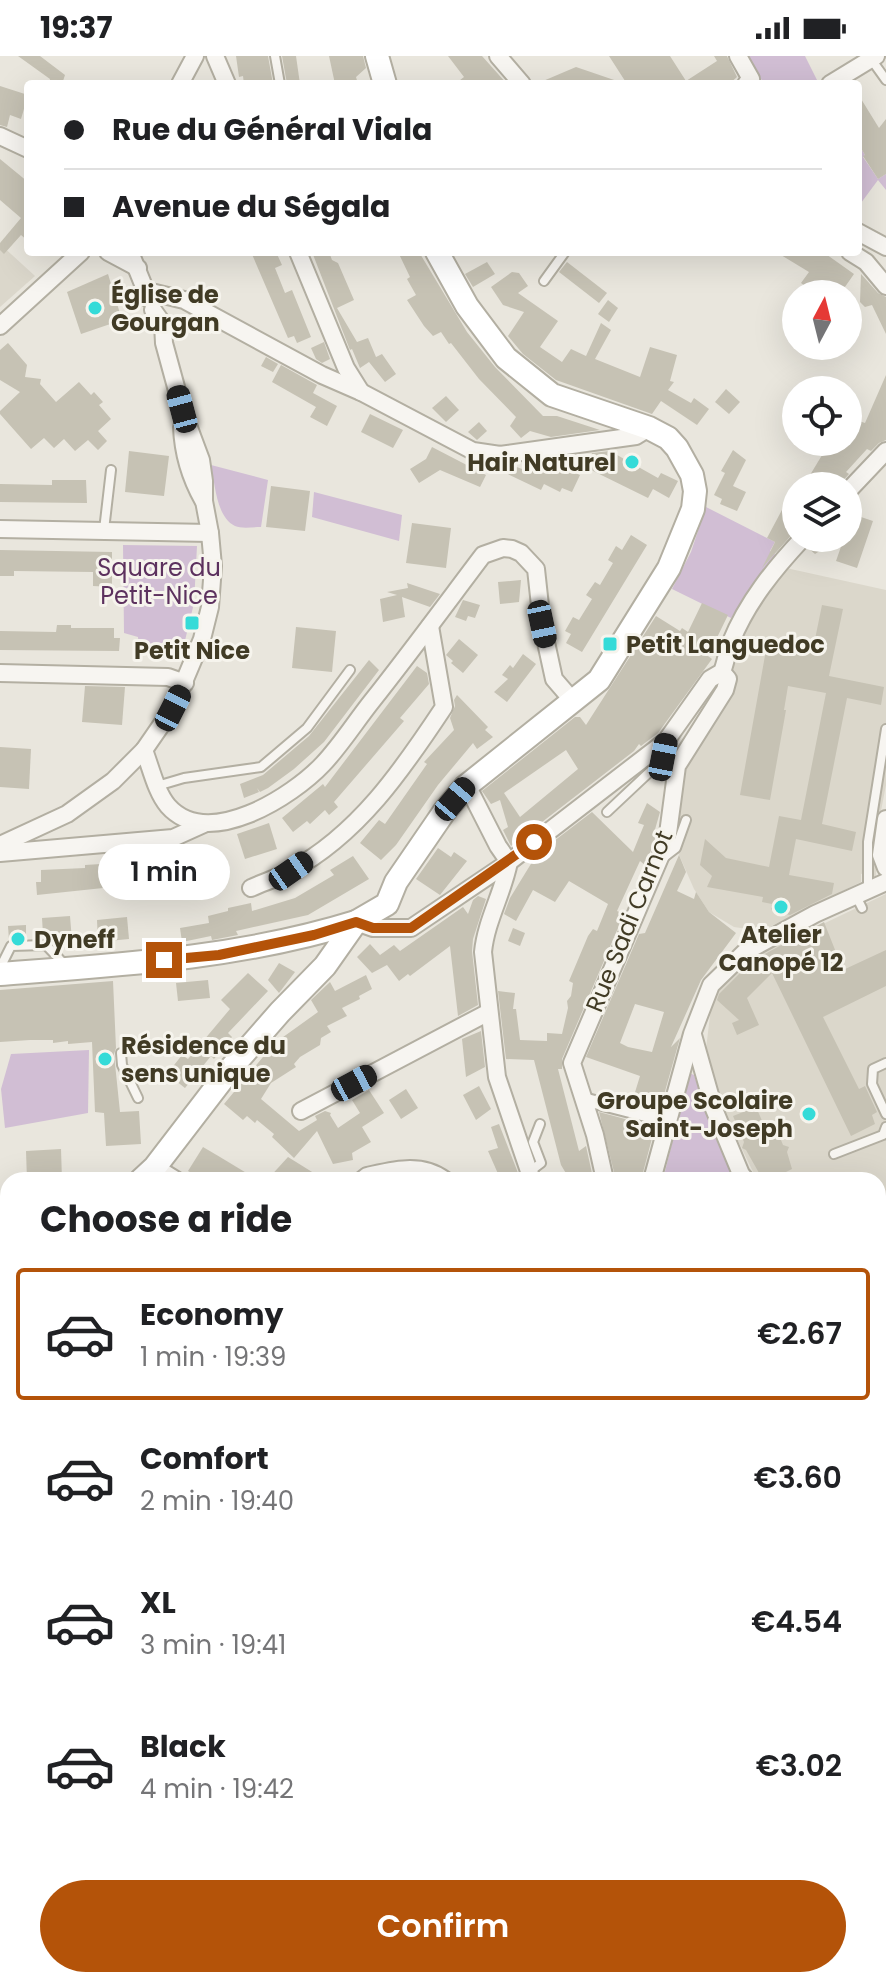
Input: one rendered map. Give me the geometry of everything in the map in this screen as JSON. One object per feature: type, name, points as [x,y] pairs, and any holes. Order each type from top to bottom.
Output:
[{"type":"main road","points":[[377,56],[384,80]]},
{"type":"main road","points":[[0,974],[219,955],[263,940],[314,935],[361,919],[387,904],[396,882],[465,787],[599,680],[669,568],[693,509],[695,491],[692,475],[677,448],[668,438],[649,428],[552,395],[506,358],[467,306],[439,256]]},
{"type":"main road","points":[[150,1172],[231,1068],[325,966],[361,919]]},
{"type":"street","points":[[182,80],[195,56]]},
{"type":"street","points":[[215,56],[225,80]]},
{"type":"street","points":[[498,56],[519,80]]},
{"type":"street","points":[[738,56],[747,80]]},
{"type":"street","points":[[837,80],[874,58]]},
{"type":"street","points":[[0,136],[24,147]]},
{"type":"street","points":[[862,234],[886,247]]},
{"type":"street","points":[[0,326],[77,256]]},
{"type":"street","points":[[116,256],[138,268]]},
{"type":"street","points":[[0,845],[67,814],[113,781],[144,750],[162,728],[185,683],[200,647],[210,607],[213,566],[204,501],[193,483],[185,451],[182,409],[164,343],[153,327],[153,310],[132,256]]},
{"type":"street","points":[[300,256],[346,368],[361,392]]},
{"type":"street","points":[[856,256],[866,262],[886,286]]},
{"type":"street","points":[[147,291],[184,300],[322,375],[473,451],[500,455],[636,436],[649,428]]},
{"type":"street","points":[[862,476],[886,451]]},
{"type":"street","points":[[0,529],[210,533]]},
{"type":"street","points":[[0,853],[173,838],[204,824],[218,823],[266,808],[323,764],[483,555],[503,548],[521,553],[536,569],[542,624],[554,679],[573,701]]},
{"type":"street","name":"Rue Sadi Carnot","points":[[603,1172],[572,1063],[667,841],[677,766],[725,690],[728,679],[722,672],[730,643],[744,616],[772,571],[790,552]]},
{"type":"street","points":[[251,888],[291,871],[335,840],[370,808],[416,749],[444,707],[430,626]]},
{"type":"street","points":[[361,919],[373,928],[411,928],[509,862],[666,741],[710,679],[722,672]]},
{"type":"street","points":[[0,673],[168,677],[185,683]]},
{"type":"street","points":[[144,750],[157,786],[169,807],[204,824]]},
{"type":"street","points":[[465,787],[509,862],[485,933],[483,952],[497,1077],[529,1172]]},
{"type":"street","points":[[886,819],[881,855],[886,868]]},
{"type":"street","points":[[656,1172],[692,1034],[711,985],[745,952],[862,898],[886,882]]},
{"type":"street","points":[[301,1111],[489,1012]]},
{"type":"street","points":[[692,1034],[714,1109],[740,1172]]},
{"type":"street","points":[[583,1099],[669,1121]]},
{"type":"street","points":[[385,1172],[408,1167],[429,1172]]},
{"type":"lane","points":[[275,56],[279,80]]},
{"type":"lane","points":[[874,58],[886,80]]},
{"type":"lane","points":[[544,281],[562,256]]},
{"type":"lane","points":[[104,531],[111,470]]},
{"type":"lane","points":[[157,786],[184,778],[261,767],[307,728],[350,670]]},
{"type":"lane","points":[[862,898],[886,729]]},
{"type":"lane","points":[[607,812],[657,765],[663,757],[666,741]]},
{"type":"lane","points":[[659,860],[676,848],[686,820]]},
{"type":"lane","points":[[0,968],[11,946],[46,945],[69,969]]},
{"type":"lane","points":[[121,1053],[122,1065],[138,1098]]},
{"type":"lane","points":[[886,1063],[873,1069],[872,1084],[886,1114]]},
{"type":"lane","points":[[533,1172],[541,1163],[533,1142],[540,1124]]},
{"type":"lane","points":[[834,1154],[883,1135],[886,1127]]},
{"type":"shaded area","points":[[0,244],[35,276],[0,307]]},
{"type":"shaded area","points":[[786,568],[886,590],[886,785],[876,837],[876,878],[868,872],[861,874],[861,882],[761,931],[734,927],[709,912],[694,889],[673,841],[683,770],[733,682],[734,652],[738,641],[770,587]]},
{"type":"shaded area","name":"Groupe Scolaire Saint-Joseph","points":[[886,894],[886,1172],[753,1172],[726,1116],[706,1049],[712,999],[747,960]]},
{"type":"green space","points":[[746,56],[805,56],[817,80],[762,80]]},
{"type":"green space","points":[[862,150],[863,157],[878,179],[886,174],[886,190],[878,180],[862,202]]},
{"type":"green space","points":[[211,465],[268,480],[261,527],[244,528],[229,522],[217,499]]},
{"type":"green space","points":[[314,492],[402,515],[399,541],[312,517]]},
{"type":"green space","points":[[706,507],[775,542],[770,551],[777,556],[765,567],[731,618],[672,589],[691,552]]},
{"type":"green space","name":"Square du Petit-Nice","points":[[123,545],[197,546],[194,603],[182,653],[139,650],[138,637],[124,633]]},
{"type":"green space","points":[[89,1050],[88,1113],[5,1128],[1,1089],[11,1054]]},
{"type":"green space","points":[[689,1073],[694,1075],[715,1137],[732,1172],[665,1172]]},
{"type":"building","points":[[18,56],[40,56],[65,75],[63,80],[50,79]]},
{"type":"building","points":[[236,56],[268,56],[272,80],[244,80],[243,76],[239,77]]},
{"type":"building","points":[[282,56],[296,56],[299,80],[286,80]]},
{"type":"building","points":[[329,56],[363,56],[366,68],[356,77],[357,80],[334,80]]},
{"type":"building","points":[[448,56],[482,56],[503,80],[460,80],[464,77]]},
{"type":"building","points":[[609,56],[670,56],[685,80],[624,80]]},
{"type":"building","points":[[714,56],[727,56],[737,77],[734,80],[688,80],[717,61]]},
{"type":"building","points":[[576,67],[614,80],[545,80]]},
{"type":"building","points":[[0,86],[24,94],[21,119],[10,115],[7,127],[0,125]]},
{"type":"building","points":[[862,100],[879,128],[886,119],[886,174],[878,179],[862,150]]},
{"type":"building","points":[[0,159],[24,179],[24,238],[21,235],[4,254],[0,243],[21,218],[0,200]]},
{"type":"building","points":[[253,256],[278,256],[282,265],[275,268],[285,293],[292,290],[311,337],[297,343],[294,336],[288,338]]},
{"type":"building","points":[[314,256],[330,256],[338,263],[354,300],[337,308],[357,342],[368,338],[376,357],[382,354],[396,374],[385,382],[369,362],[360,368]]},
{"type":"building","points":[[400,256],[421,256],[467,332],[495,367],[543,416],[557,416],[600,430],[551,437],[530,431],[521,438],[510,426],[516,417],[479,379],[441,332],[433,336],[424,326],[407,300],[416,295],[407,279],[410,277]]},
{"type":"building","points":[[783,256],[829,256],[854,274],[850,280],[803,280],[809,272]]},
{"type":"building","points":[[487,262],[495,274],[473,287],[465,274]]},
{"type":"building","points":[[567,262],[607,293],[599,303],[559,272]]},
{"type":"building","points":[[512,272],[519,273],[528,286],[518,293],[558,321],[540,347],[562,362],[571,349],[586,356],[601,323],[611,330],[595,359],[640,377],[650,347],[677,355],[670,381],[674,382],[668,390],[691,403],[694,398],[709,409],[697,425],[661,401],[652,414],[556,380],[523,354],[508,336],[524,312],[503,305],[491,287]]},
{"type":"building","name":"Église de Gourgan","points":[[108,274],[122,320],[81,334],[67,292]]},
{"type":"building","points":[[861,274],[878,293],[886,297],[886,334],[872,305],[865,307],[862,304]]},
{"type":"building","points":[[608,300],[618,308],[609,322],[598,314]]},
{"type":"building","points":[[324,342],[330,359],[322,363],[316,359],[311,348]]},
{"type":"building","points":[[8,343],[27,365],[25,377],[41,379],[40,384],[56,402],[79,382],[103,402],[99,405],[111,419],[98,431],[107,441],[98,450],[88,440],[75,451],[64,439],[54,448],[44,438],[31,449],[0,414],[20,392],[0,380],[0,350]]},
{"type":"building","points":[[266,357],[278,364],[273,372],[261,366]]},
{"type":"building","points":[[281,365],[317,385],[313,393],[337,406],[327,426],[310,417],[316,407],[272,382]]},
{"type":"building","points":[[886,375],[886,440],[862,454],[862,422],[865,423]]},
{"type":"building","points":[[726,389],[740,402],[729,414],[715,402]]},
{"type":"building","points":[[446,396],[459,410],[446,422],[432,408]]},
{"type":"building","points":[[370,414],[403,430],[393,448],[361,432]]},
{"type":"building","points":[[479,422],[487,431],[477,440],[468,432]]},
{"type":"building","points":[[432,447],[486,475],[480,487],[440,470],[419,483],[410,469],[426,459]]},
{"type":"building","points":[[733,450],[746,460],[733,486],[746,492],[737,511],[720,504],[722,499],[714,495],[725,473],[721,471]]},
{"type":"building","points":[[129,451],[169,456],[164,496],[125,492]]},
{"type":"building","points":[[610,451],[658,478],[661,473],[678,481],[669,498],[653,489],[648,498],[587,468],[592,453]]},
{"type":"building","points":[[822,456],[861,456],[846,472],[812,472]]},
{"type":"building","points":[[546,460],[580,475],[572,492],[562,488],[560,492],[544,484],[541,490],[491,466],[511,465],[525,470],[529,462],[541,468]]},
{"type":"building","points":[[52,480],[86,480],[87,503],[0,502],[0,484],[52,485]]},
{"type":"building","points":[[271,486],[310,491],[305,531],[266,527]]},
{"type":"building","points":[[782,510],[782,546],[762,568],[775,542],[767,538]]},
{"type":"building","points":[[862,517],[873,521],[857,568],[836,561],[839,552],[862,552]]},
{"type":"building","points":[[412,523],[451,528],[446,568],[406,563]]},
{"type":"building","points":[[631,535],[647,545],[582,652],[566,643],[571,634],[565,631],[573,617],[579,620],[592,599],[586,595],[595,582],[600,585],[613,563],[608,560],[616,546],[622,550]]},
{"type":"building","points":[[0,550],[112,552],[112,587],[93,586],[93,572],[14,571],[14,576],[0,576]]},
{"type":"building","points":[[521,580],[519,602],[500,604],[498,582]]},
{"type":"building","points":[[407,583],[440,594],[430,607],[402,597],[405,617],[383,622],[380,599],[397,595],[387,592],[408,588]]},
{"type":"building","points":[[463,600],[480,605],[475,618],[468,616],[466,621],[455,617]]},
{"type":"building","points":[[702,603],[728,615],[708,656],[712,659],[658,733],[641,746],[639,744],[511,846],[503,830],[508,827],[500,800],[491,804],[482,791],[575,717],[580,717],[586,725],[656,616],[680,631],[682,628],[688,632]],"holes":[[[566,750],[578,769],[520,817],[504,793]]]},
{"type":"building","points":[[822,605],[843,609],[829,676],[884,687],[881,705],[847,698],[822,824],[856,832],[852,851],[796,839],[789,875],[834,883],[832,894],[790,915],[771,909],[772,904],[762,902],[763,897],[707,887],[712,876],[700,865],[705,839],[726,858],[769,867],[779,816],[801,820],[826,693],[788,686],[770,800],[740,795],[766,650],[770,651],[772,641],[813,649]]},
{"type":"building","points":[[57,625],[114,628],[114,638],[120,638],[119,651],[0,650],[0,631],[56,632]]},
{"type":"building","points":[[296,627],[336,631],[332,672],[292,668]]},
{"type":"building","points":[[459,639],[478,655],[463,673],[446,655]]},
{"type":"building","points":[[523,654],[536,664],[507,702],[494,692],[508,679],[502,675],[510,665],[513,668]]},
{"type":"building","points":[[369,660],[379,670],[324,742],[268,788],[260,792],[257,788],[259,792],[244,798],[240,784],[263,775],[309,736]]},
{"type":"building","points":[[417,666],[427,673],[429,684],[400,718],[404,721],[334,802],[338,807],[329,815],[325,810],[310,824],[307,821],[293,832],[282,818],[323,784],[325,787]]},
{"type":"building","points":[[85,686],[125,687],[122,725],[82,722]]},
{"type":"building","points":[[457,695],[488,727],[485,730],[493,737],[477,749],[473,743],[438,785],[396,845],[381,860],[360,843],[379,820],[385,824],[427,764],[424,762],[454,730],[450,718]]},
{"type":"building","points":[[0,747],[31,749],[29,789],[0,787]]},
{"type":"building","points":[[647,803],[660,812],[654,833],[657,834],[656,838],[645,865],[640,861],[617,911],[624,914],[562,1059],[562,1069],[558,1069],[579,1151],[586,1146],[592,1172],[565,1172],[534,1060],[506,1059],[498,991],[515,993],[513,1009],[516,1009],[520,1040],[547,1041],[547,1033],[562,1034],[573,983],[569,981],[588,936],[593,929],[597,931],[608,904],[569,881],[555,902],[533,890],[516,921],[504,914],[510,898],[537,854],[592,812],[633,852],[644,825],[638,823]]},
{"type":"building","points":[[269,823],[277,849],[245,859],[237,834]]},
{"type":"building","points":[[438,848],[451,857],[454,852],[467,861],[440,895],[416,879]]},
{"type":"building","points":[[679,855],[686,872],[677,891],[694,899],[696,892],[709,912],[736,933],[701,980],[671,1047],[680,1038],[660,1109],[632,1102],[640,1076],[586,1057],[639,934],[645,933]],"holes":[[[635,1004],[664,1012],[652,1052],[620,1043]]]},
{"type":"building","points":[[353,856],[369,879],[308,915],[236,931],[238,935],[182,942],[180,928],[209,923],[208,916],[228,911],[228,908],[251,903],[252,911],[295,898],[334,875],[330,870]]},
{"type":"building","points":[[101,864],[101,867],[121,865],[122,886],[37,895],[36,882],[41,882],[41,870]]},
{"type":"building","points":[[478,896],[486,899],[472,951],[478,1005],[458,1016],[450,946],[399,981],[387,965],[372,973],[357,957],[370,944],[380,955],[394,945],[400,951],[463,907],[468,914],[473,900]]},
{"type":"building","points":[[70,916],[72,941],[58,941],[57,934],[43,934],[42,918]]},
{"type":"building","points":[[127,917],[129,939],[98,942],[97,920]]},
{"type":"building","points":[[824,922],[843,970],[886,950],[886,986],[823,1017],[859,1089],[865,1086],[877,1112],[872,1115],[875,1124],[851,1136],[772,973],[747,998],[759,1025],[737,1035],[732,1023],[739,1020],[717,1000],[719,994],[752,961]]},
{"type":"building","points":[[26,925],[26,939],[9,940],[8,926]]},
{"type":"building","points":[[513,928],[525,933],[520,946],[508,941]]},
{"type":"building","points":[[279,963],[295,972],[279,993],[268,980]]},
{"type":"building","points":[[248,973],[268,991],[228,1033],[232,1037],[214,1059],[211,1056],[185,1088],[167,1074],[182,1055],[188,1059],[230,1009],[221,1000]]},
{"type":"building","points":[[366,975],[372,989],[342,1008],[347,1016],[327,1026],[331,1032],[321,1038],[320,1045],[300,1057],[294,1064],[296,1067],[271,1083],[261,1099],[299,1131],[325,1111],[331,1113],[338,1128],[360,1113],[352,1100],[369,1090],[384,1113],[362,1127],[371,1142],[352,1153],[353,1160],[333,1164],[317,1131],[294,1158],[272,1137],[274,1134],[257,1120],[255,1123],[247,1116],[243,1120],[224,1104],[263,1057],[282,1044],[279,1040],[318,1012],[311,1000],[330,982],[335,991]]},
{"type":"building","points":[[208,980],[210,998],[178,1001],[176,983]]},
{"type":"building","name":"Résidence du sens unique","points":[[113,981],[114,1054],[120,1112],[139,1111],[141,1144],[106,1146],[104,1113],[95,1112],[92,1042],[0,1042],[0,990]]},
{"type":"building","points":[[481,1031],[485,1067],[466,1077],[462,1039]]},
{"type":"building","points":[[479,1086],[491,1109],[476,1120],[463,1095]]},
{"type":"building","points":[[406,1089],[418,1108],[401,1119],[389,1100]]},
{"type":"building","points":[[756,1107],[770,1139],[779,1135],[783,1145],[789,1147],[787,1152],[792,1169],[786,1172],[758,1172],[742,1148],[744,1142],[733,1116]]},
{"type":"building","points":[[599,1112],[655,1127],[643,1172],[614,1172]]},
{"type":"building","points":[[499,1124],[518,1172],[497,1172],[488,1151],[498,1148],[491,1127]]},
{"type":"building","points":[[203,1147],[245,1172],[190,1172]]},
{"type":"building","points":[[61,1149],[62,1172],[27,1172],[26,1151]]},
{"type":"building","points":[[288,1157],[312,1172],[274,1172]]},
{"type":"place","name":"Église de Gourgan","points":[[95,308]]},
{"type":"place","name":"Hair Naturel","points":[[632,462]]},
{"type":"place","name":"Petit Nice","points":[[192,623]]},
{"type":"place","name":"Petit Languedoc","points":[[610,644]]},
{"type":"place","name":"Atelier Canopé 12","points":[[781,907]]},
{"type":"place","name":"Dyneff","points":[[18,939]]},
{"type":"place","name":"Résidence du sens unique","points":[[105,1059]]},
{"type":"place","name":"Groupe Scolaire Saint-Joseph","points":[[809,1114]]},
{"type":"route","points":[[164,960],[219,955],[314,935],[356,922],[373,928],[411,928],[534,842]]}]
